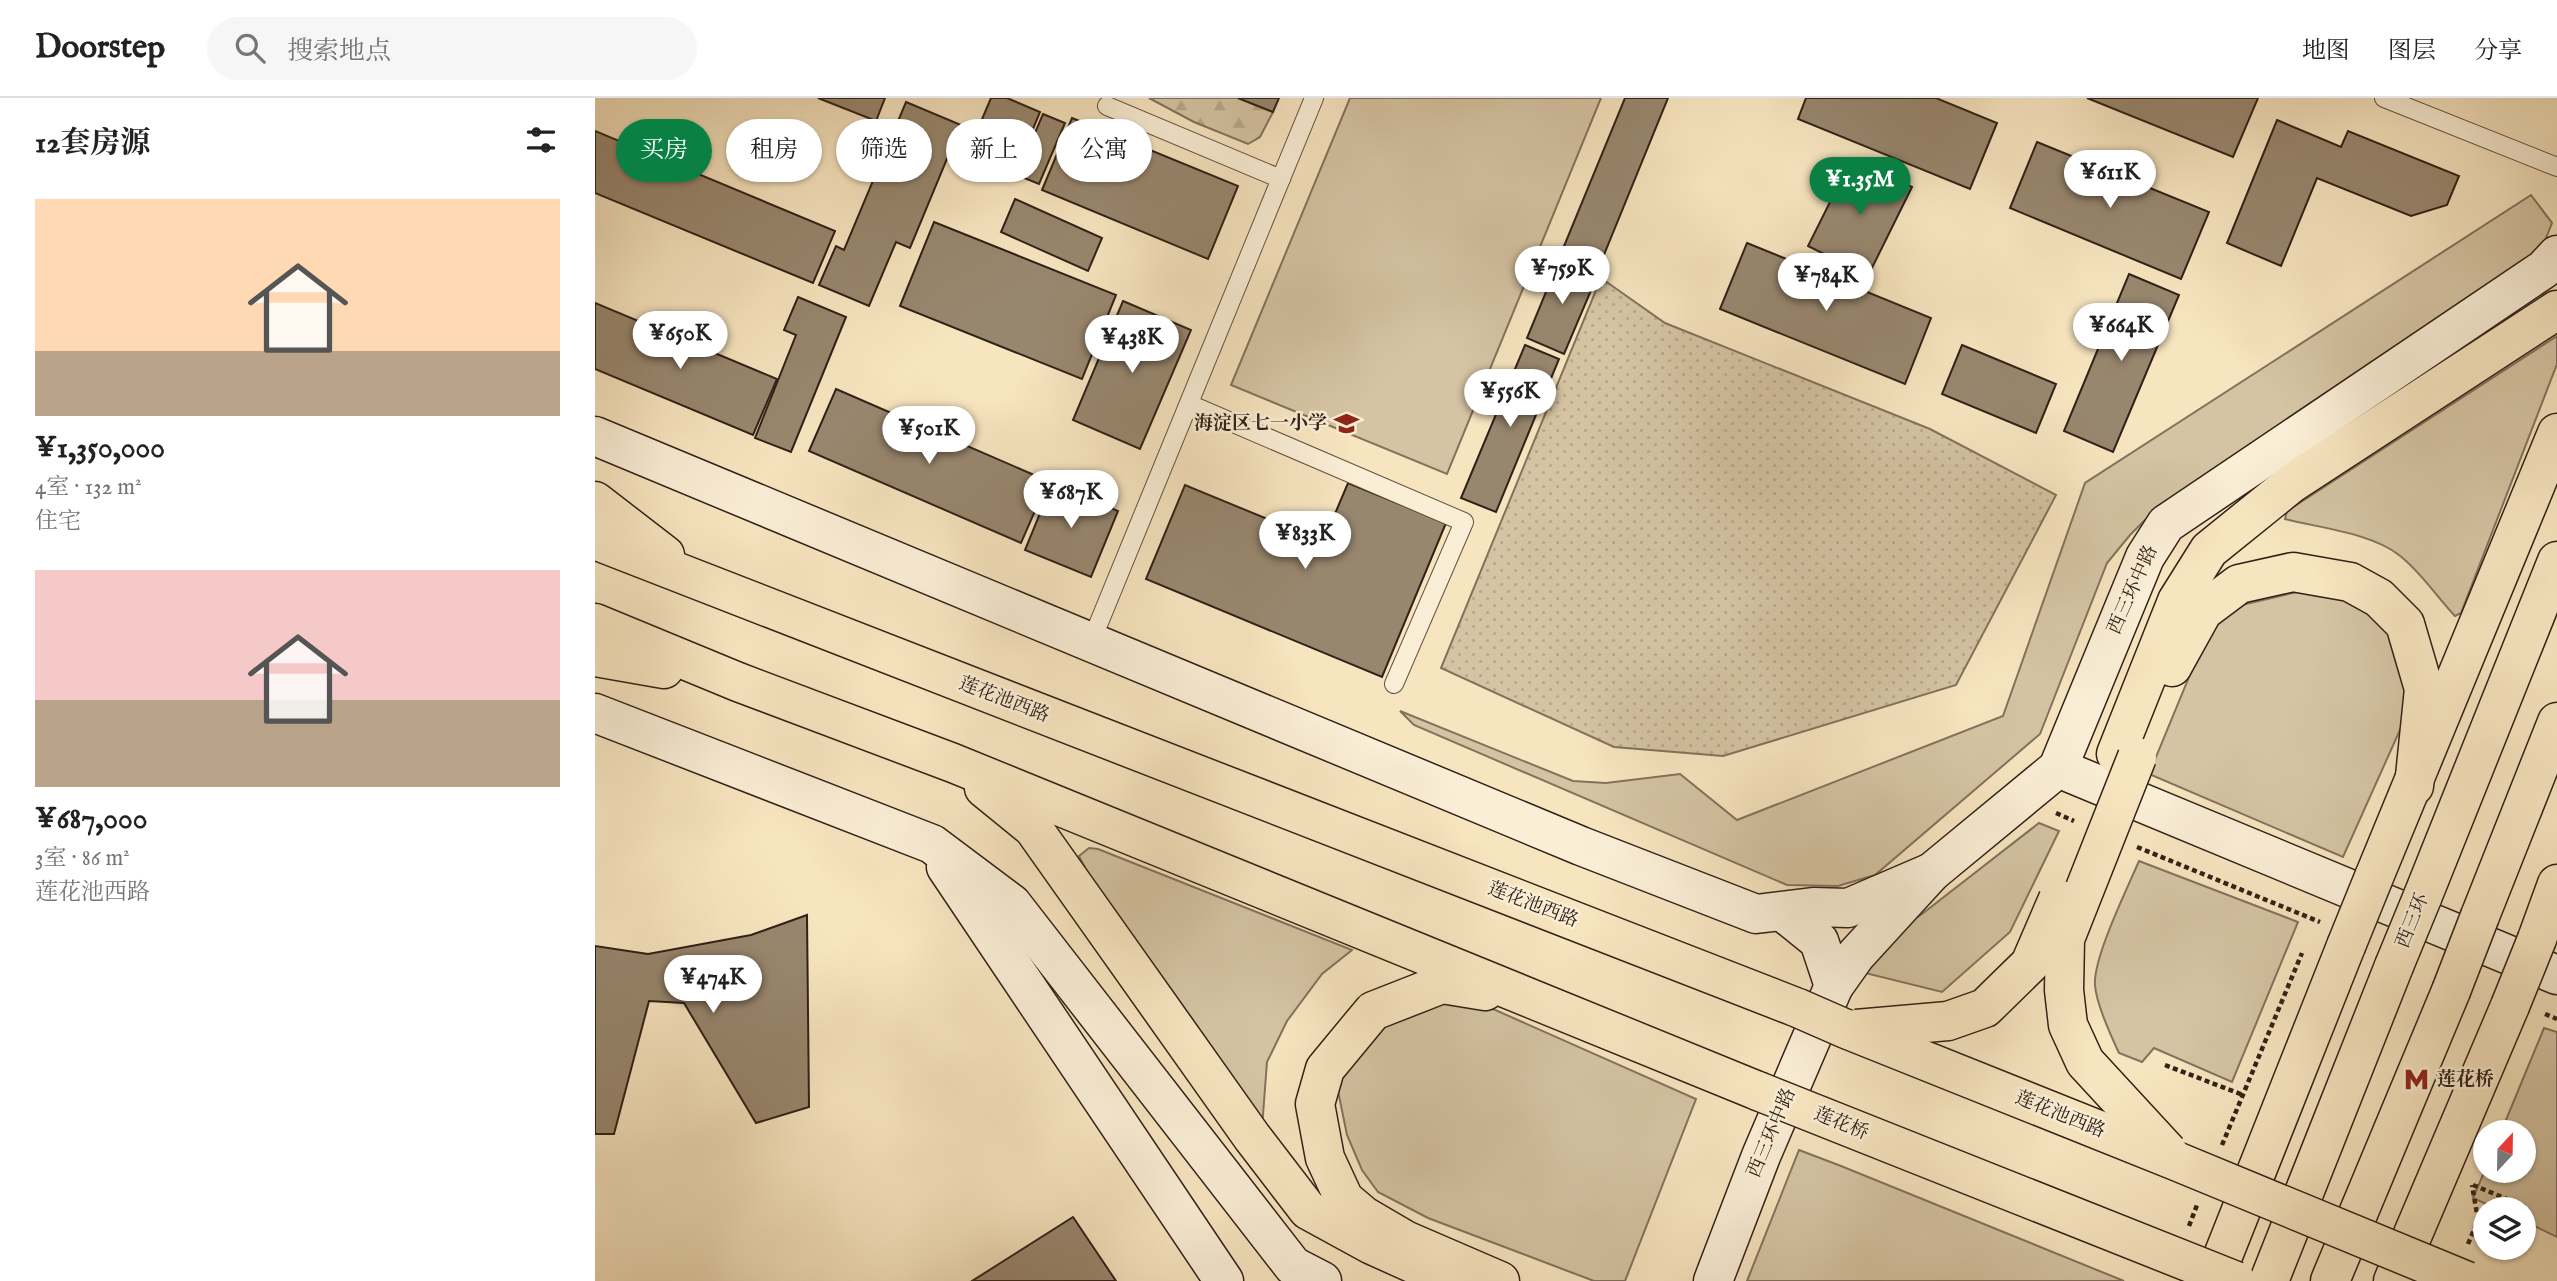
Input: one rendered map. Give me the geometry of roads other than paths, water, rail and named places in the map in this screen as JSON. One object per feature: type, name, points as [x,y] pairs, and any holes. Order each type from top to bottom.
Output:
[{"type":"highway","points":[[2176,1161],[2085,1062],[2068,1025],[2064,990],[2065,939],[2177,601],[2209,550],[2292,483],[2557,310]]},
{"type":"highway","points":[[2213,1281],[2346,946],[2557,433]]},
{"type":"highway","points":[[595,501],[700,583]]},
{"type":"highway","name":"莲花池西路","points":[[595,540],[1798,1008],[2176,1161],[2465,1269]]},
{"type":"highway","name":"西三环","points":[[2269,1281],[2557,561]]},
{"type":"highway","points":[[1846,1029],[1948,1021],[1985,1008],[2030,964],[2126,755],[2171,668],[2203,611],[2239,584],[2293,572],[2350,582],[2379,598],[2405,624],[2424,689],[2414,786]]},
{"type":"highway","points":[[595,623],[738,682],[953,763],[1538,1001]]},
{"type":"highway","points":[[595,657],[738,682]]},
{"type":"highway","points":[[2330,1281],[2451,991],[2557,722]]},
{"type":"highway","points":[[953,763],[1033,828],[1252,1137],[1308,1210],[1372,1245],[1453,1281]]},
{"type":"highway","points":[[2393,1281],[2510,1006],[2557,884]]},
{"type":"highway","points":[[1500,1281],[1405,1240],[1363,1216],[1345,1199],[1325,1158],[1315,1104],[1325,1069],[1373,1011],[1443,984],[1538,1001]]},
{"type":"highway","name":"莲花桥","points":[[1538,1001],[2236,1281]]},
{"type":"street","name":"西三环中路","points":[[1713,1281],[1761,1156],[1834,986],[1856,955],[1932,872],[2058,768],[2145,557],[2166,524],[2544,269],[2557,255]]},
{"type":"street","points":[[595,436],[1594,851],[1756,914],[1813,908],[1848,908],[1932,872]]},
{"type":"street","points":[[595,713],[932,844],[1012,904],[1293,1266],[1322,1281]]},
{"type":"street","points":[[2058,768],[2557,975]]},
{"type":"street","points":[[932,844],[1224,1281]]},
{"type":"street","points":[[1783,912],[1819,941],[1834,986]]},
{"type":"lane","points":[[1091,642],[1314,98]]},
{"type":"lane","points":[[2384,98],[2557,167]]},
{"type":"lane","points":[[1107,106],[1281,179]]},
{"type":"lane","points":[[1189,404],[1464,522],[1394,684]]},
{"type":"place","name":"海淀区七一小学","points":[[1347,424]]},
{"type":"place","name":"莲花桥","points":[[2417,1080]]}]
